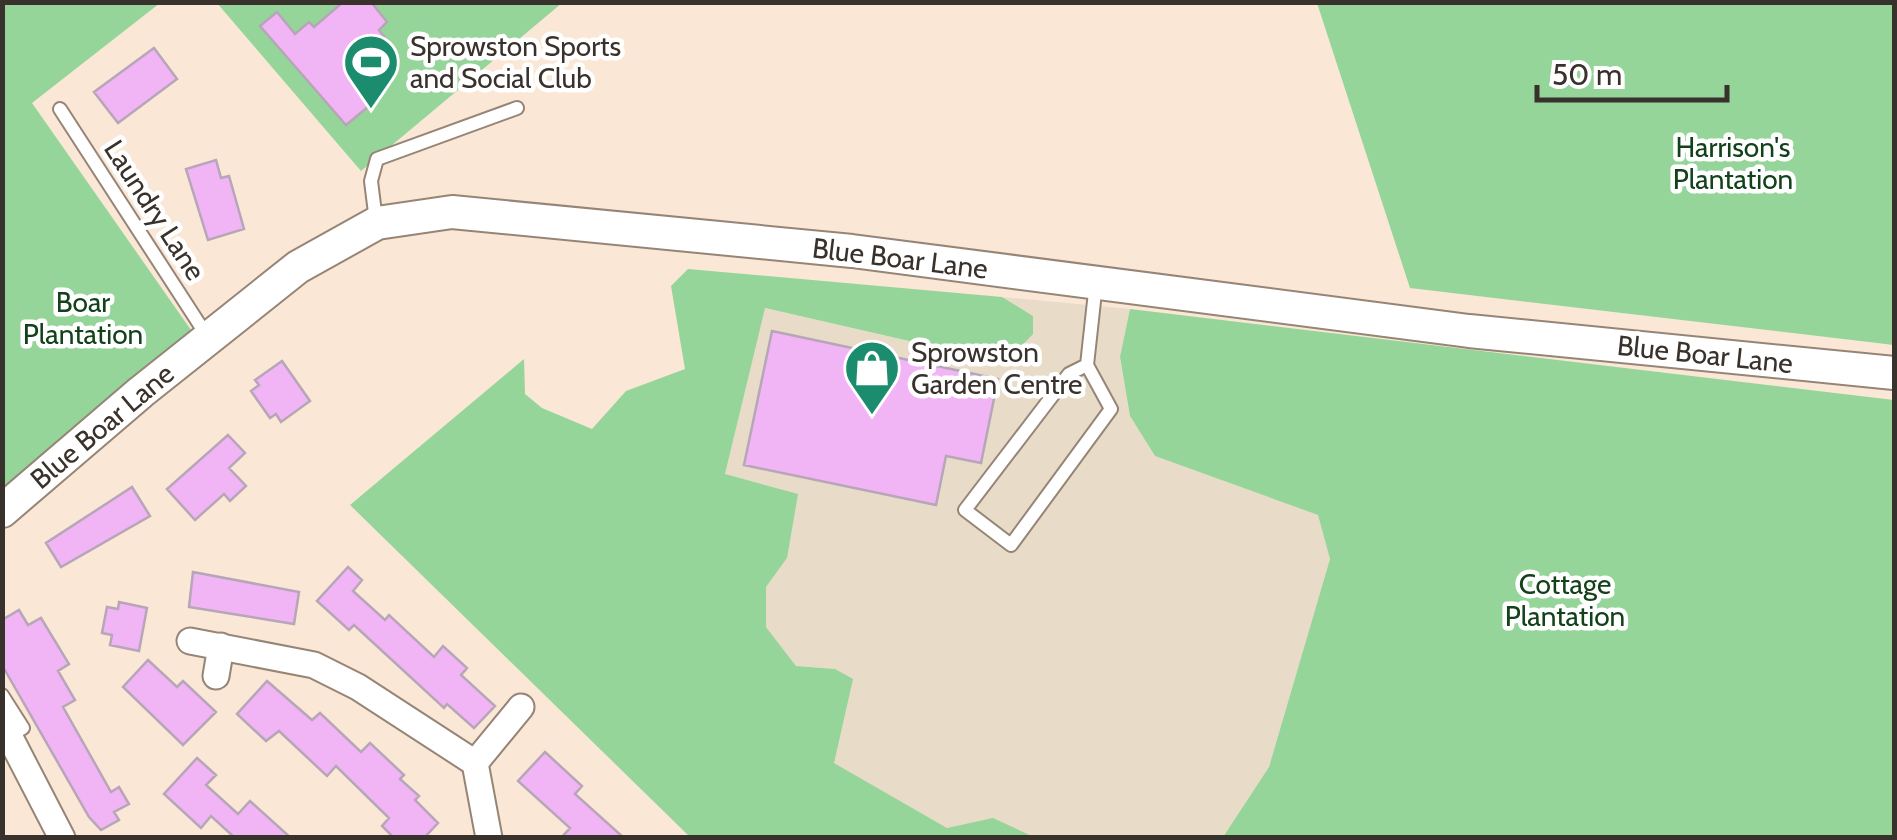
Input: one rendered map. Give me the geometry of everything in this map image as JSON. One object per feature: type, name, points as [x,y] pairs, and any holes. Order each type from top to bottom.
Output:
[{"type":"street","name":"Blue Boar Lane","points":[[2,511],[298,267],[377,223],[452,212],[1096,281],[1469,331],[1894,373]]},
{"type":"street","points":[[190,641],[314,665],[358,686],[476,763],[489,838]]},
{"type":"street","points":[[216,676],[220,646]]},
{"type":"street","points":[[476,763],[520,708]]},
{"type":"street","points":[[5,732],[62,838]]},
{"type":"lane","points":[[377,223],[371,181],[377,159],[517,108]]},
{"type":"lane","name":"Laundry Lane","points":[[60,109],[208,338]]},
{"type":"lane","points":[[1087,365],[1069,374],[965,510],[1011,545],[1111,409],[1087,365],[1096,281]]},
{"type":"lane","points":[[2,695],[22,728],[5,732]]},
{"type":"shaded area","points":[[1002,297],[1130,309],[1120,358],[1130,416],[1155,456],[1318,515],[1330,559],[1269,767],[1223,837],[1034,837],[993,819],[947,828],[834,763],[835,669],[796,666],[766,627],[766,587],[787,558],[725,475],[764,308],[1004,363],[1033,316]]},
{"type":"green space","name":"Boar Plantation","points":[[3,3],[160,3],[32,103],[191,330],[3,498]]},
{"type":"green space","name":"Sprowston Sports and Social Club","points":[[217,3],[562,3],[361,171]]},
{"type":"green space","name":"Harrison's Plantation","points":[[1317,3],[1894,3],[1894,345],[1410,288]]},
{"type":"green space","points":[[688,269],[1002,297],[1033,316],[1033,334],[1005,363],[765,308],[725,474],[798,494],[787,558],[766,587],[766,627],[796,666],[835,669],[853,679],[834,763],[947,828],[993,818],[1034,837],[690,837],[350,505],[524,359],[525,394],[542,408],[592,429],[626,391],[685,369],[671,286]]},
{"type":"green space","name":"Cottage Plantation","points":[[1130,309],[1894,400],[1894,837],[1223,837],[1269,767],[1330,559],[1318,515],[1155,456],[1130,416],[1120,357]]},
{"type":"building","points":[[343,2],[371,2],[387,22],[379,30],[387,40],[360,62],[365,70],[356,78],[375,101],[346,125],[260,26],[277,12],[295,34],[309,22],[314,27]]},
{"type":"building","points":[[154,48],[177,79],[118,123],[94,92]]},
{"type":"building","points":[[216,160],[221,178],[229,176],[244,229],[208,240],[186,169]]},
{"type":"building","name":"Sprowston Garden Centre","points":[[772,331],[998,379],[981,463],[946,456],[936,505],[744,465]]},
{"type":"building","points":[[282,361],[310,401],[281,422],[276,414],[270,418],[251,391],[259,385],[255,380]]},
{"type":"building","points":[[228,435],[245,453],[229,468],[246,486],[230,501],[224,494],[195,520],[167,489]]},
{"type":"building","points":[[132,487],[150,516],[61,567],[46,543]]},
{"type":"building","points":[[348,567],[362,580],[353,591],[385,620],[389,615],[434,657],[443,646],[467,668],[461,675],[495,706],[474,728],[447,704],[444,708],[354,625],[349,630],[317,601]]},
{"type":"building","points":[[193,572],[299,592],[294,624],[189,607]]},
{"type":"building","points":[[119,602],[147,608],[139,651],[110,645],[112,635],[102,633],[107,607],[118,609]]},
{"type":"building","points":[[19,610],[28,625],[41,618],[69,664],[58,671],[75,700],[63,707],[111,792],[119,787],[129,804],[114,812],[119,820],[101,830],[89,817],[2,665],[2,620]]},
{"type":"building","points":[[148,660],[177,687],[183,681],[216,712],[183,745],[123,687]]},
{"type":"building","points":[[267,681],[312,720],[320,713],[361,752],[370,743],[404,775],[400,779],[419,796],[415,800],[438,823],[424,838],[394,838],[382,826],[389,818],[336,766],[327,776],[279,731],[266,741],[237,714]]},
{"type":"building","points":[[545,752],[582,786],[575,794],[624,838],[561,838],[570,828],[518,781]]},
{"type":"building","points":[[197,758],[216,775],[206,785],[238,814],[250,801],[291,838],[235,838],[211,816],[201,828],[164,794]]},
{"type":"place","name":"Sprowston Sports and Social Club","points":[[371,111]]},
{"type":"place","name":"Sprowston Garden Centre","points":[[872,417]]}]
